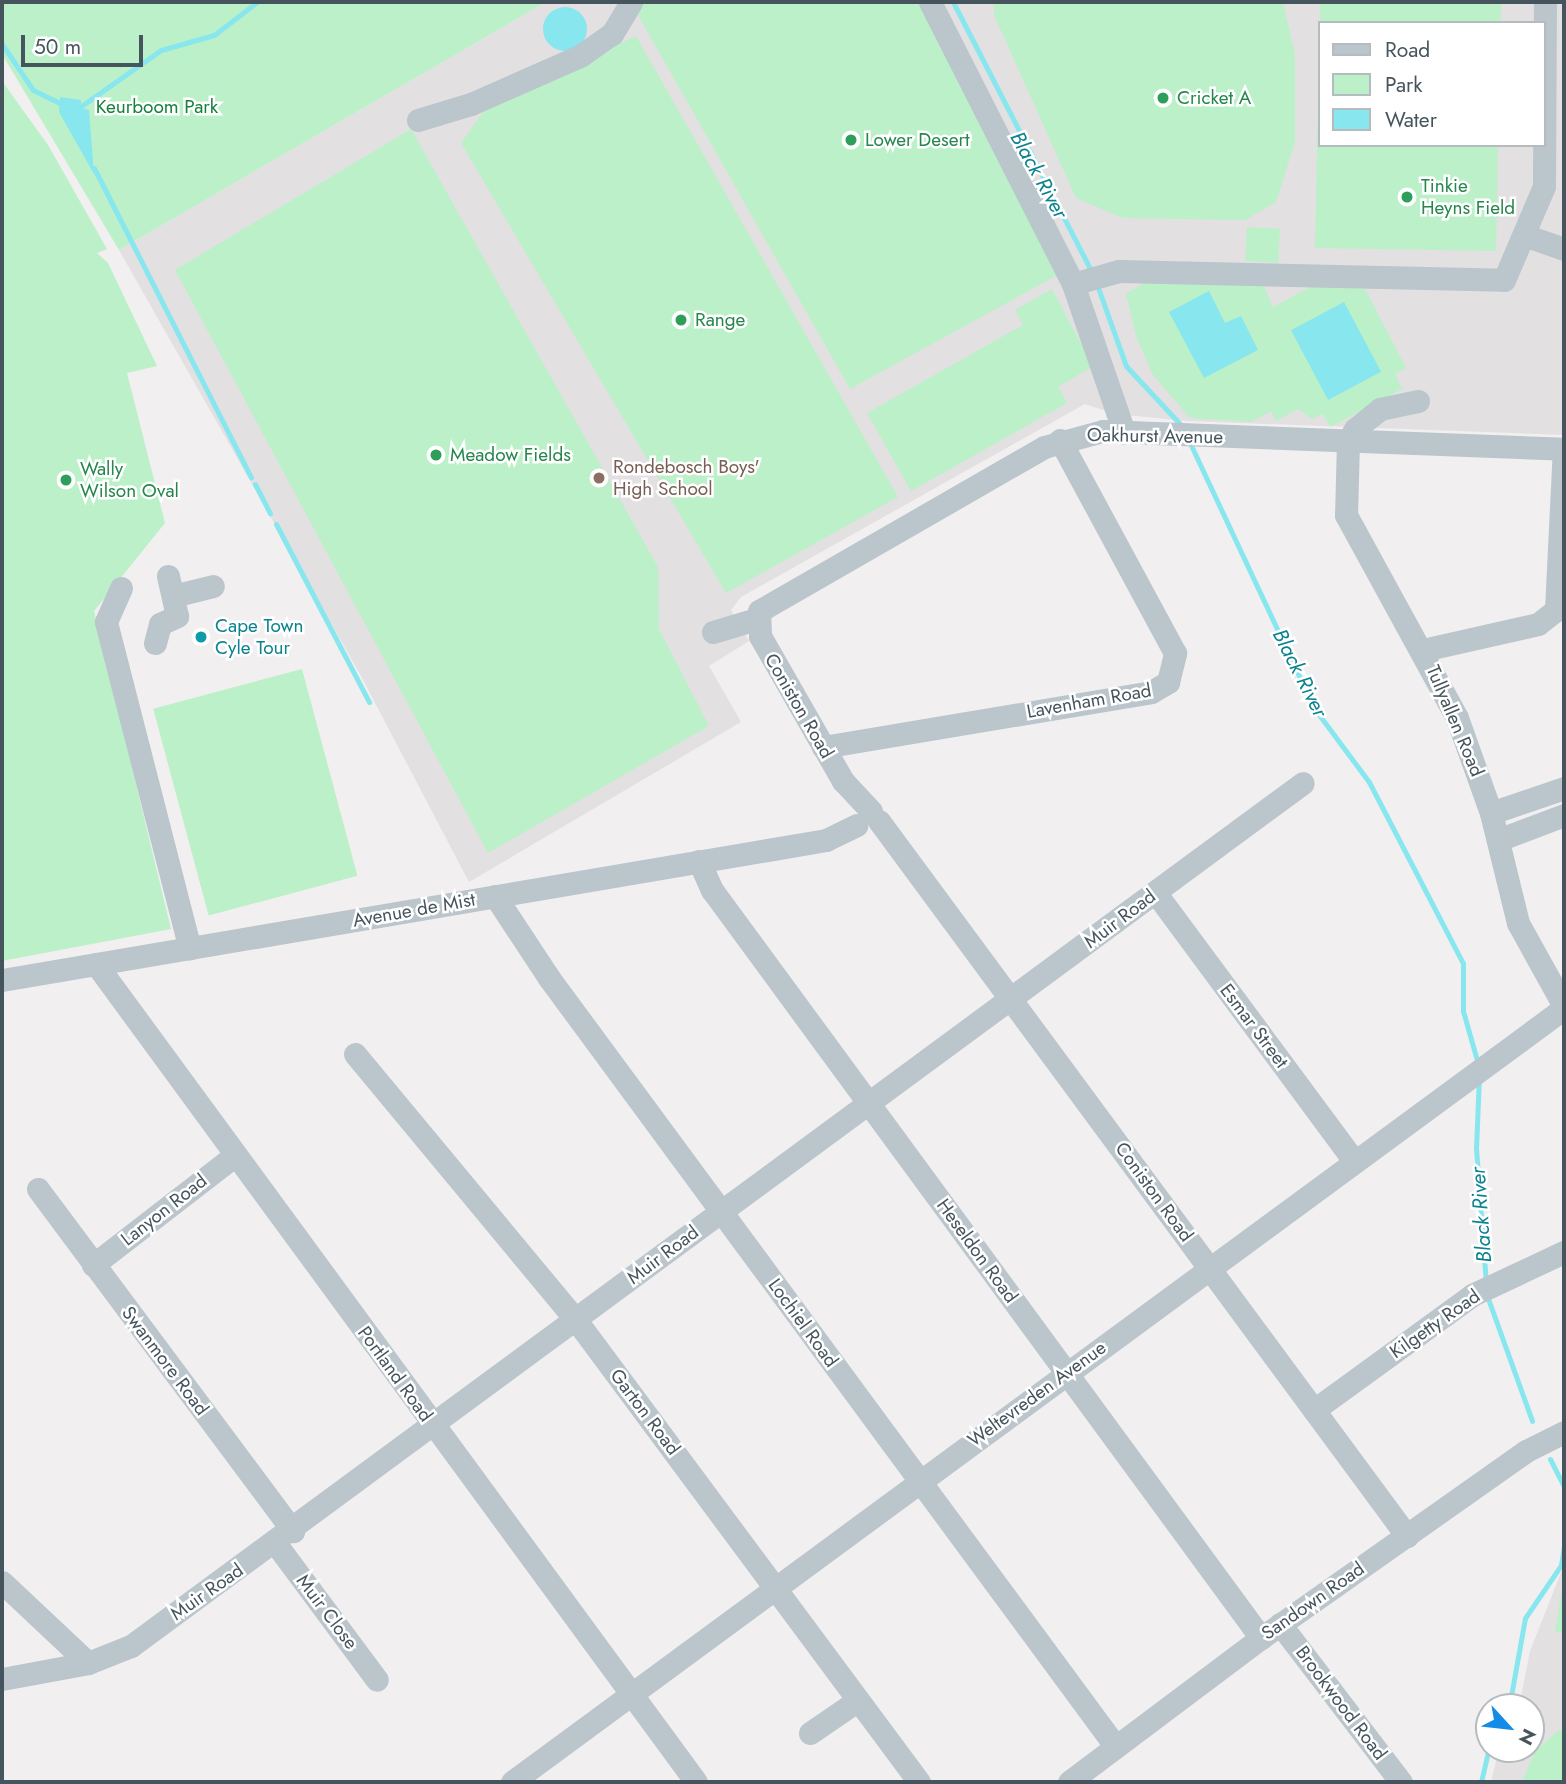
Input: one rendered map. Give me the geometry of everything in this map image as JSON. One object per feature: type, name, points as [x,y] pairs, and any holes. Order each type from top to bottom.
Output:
[{"type":"street","points":[[418,120],[471,104],[580,55],[612,34],[631,2]]},
{"type":"street","points":[[930,2],[1090,278]]},
{"type":"street","points":[[1090,278],[1504,288],[1524,235],[1554,186],[1545,2]]},
{"type":"street","points":[[1524,235],[1564,249]]},
{"type":"street","points":[[1090,278],[1077,312],[1123,414],[1124,432]]},
{"type":"street","points":[[1348,441],[1380,409],[1418,401]]},
{"type":"street","name":"Oakhurst Avenue","points":[[756,619],[768,601],[1060,440],[1124,432],[1564,449]]},
{"type":"street","name":"Lavenham Road","points":[[823,747],[1151,692],[1168,682],[1175,653],[1060,440]]},
{"type":"street","name":"Tullyallen Road","points":[[1348,441],[1349,525],[1423,650],[1457,718],[1491,813],[1518,923],[1564,1007]]},
{"type":"street","points":[[1423,650],[1538,624],[1556,610],[1564,449]]},
{"type":"street","points":[[155,643],[160,624],[177,616],[170,586],[213,586]]},
{"type":"street","points":[[121,589],[106,622],[190,948]]},
{"type":"street","points":[[713,632],[756,619]]},
{"type":"street","name":"Coniston Road","points":[[756,619],[823,747],[867,823],[901,848],[1407,1536]]},
{"type":"street","name":"Muir Road","points":[[2,1679],[88,1663],[122,1652],[285,1537],[1303,783]]},
{"type":"street","points":[[1491,813],[1564,788]]},
{"type":"street","points":[[1498,841],[1564,816]]},
{"type":"street","name":"Avenue de Mist","points":[[2,980],[826,840],[867,823]]},
{"type":"street","name":"Heseldon Road","points":[[699,861],[712,890],[1261,1637]]},
{"type":"street","name":"Esmar Street","points":[[1155,892],[1353,1160]]},
{"type":"street","name":"Lochiel Road","points":[[495,896],[520,939],[1116,1747]]},
{"type":"street","name":"Portland Road","points":[[96,964],[234,1156],[696,1782]]},
{"type":"street","name":"Weltevreden Avenue","points":[[512,1782],[1208,1266],[1564,1007]]},
{"type":"street","name":"Garton Road","points":[[355,1054],[576,1320],[919,1782]]},
{"type":"street","name":"Lanyon Road","points":[[93,1265],[234,1156]]},
{"type":"street","name":"Swanmore Road","points":[[38,1189],[285,1537]]},
{"type":"street","name":"Kilgetty Road","points":[[1314,1410],[1472,1295],[1499,1280],[1564,1252]]},
{"type":"street","name":"Sandown Road","points":[[1069,1782],[1261,1637],[1527,1451],[1559,1434]]},
{"type":"street","name":"Muir Close","points":[[285,1537],[377,1680]]},
{"type":"street","points":[[2,1583],[88,1663]]},
{"type":"street","name":"Brookwood Road","points":[[1280,1624],[1401,1782]]},
{"type":"street","points":[[810,1733],[858,1700]]},
{"type":"shaded area","name":"Rondebosch Boys' High School","points":[[546,2],[1564,2],[1564,435],[1187,421],[1115,414],[1085,404],[741,597],[731,610],[749,641],[709,666],[741,722],[469,882],[361,676],[119,250]]},
{"type":"shaded area","points":[[1564,1565],[1564,1782],[1491,1782],[1496,1763],[1545,1763],[1545,1693],[1522,1693],[1530,1651]]},
{"type":"green space","name":"Keurboom Park","points":[[2,2],[546,2],[119,250],[2,54]]},
{"type":"green space","name":"Lower Desert","points":[[637,2],[920,2],[1061,273],[850,389],[634,8]]},
{"type":"green space","name":"Cricket A","points":[[994,2],[1283,2],[1295,54],[1295,142],[1276,202],[1245,220],[1123,218],[1076,198],[994,15]]},
{"type":"green space","points":[[1320,2],[1501,2],[1501,21],[1320,21]]},
{"type":"green space","name":"Range","points":[[636,36],[898,497],[726,593],[461,143],[489,104]]},
{"type":"green space","points":[[2,81],[48,145],[107,249],[97,253],[108,263],[157,366],[127,373],[165,523],[94,611],[171,929],[2,961]]},
{"type":"green space","name":"Tinkie Heyns Field","points":[[1318,102],[1318,147],[1498,147],[1496,251],[1315,248]]},
{"type":"green space","name":"Meadow Fields","points":[[411,129],[658,567],[659,629],[709,726],[488,853],[175,270]]},
{"type":"green space","points":[[1247,227],[1280,229],[1278,263],[1245,261]]},
{"type":"green space","points":[[1154,277],[1262,281],[1273,307],[1316,284],[1365,289],[1406,368],[1395,374],[1402,389],[1330,427],[1323,414],[1312,419],[1298,409],[1276,421],[1271,411],[1251,422],[1190,418],[1153,375],[1136,336],[1126,294]]},
{"type":"green space","points":[[1052,289],[1093,366],[1058,387],[1067,403],[911,491],[867,413],[1023,325],[1015,310]]},
{"type":"green space","points":[[302,669],[357,876],[209,916],[153,709]]},
{"type":"green space","points":[[1564,1590],[1564,1633],[1555,1632]]},
{"type":"green space","points":[[1559,1730],[1564,1730],[1564,1782],[1522,1782],[1530,1763],[1545,1763],[1545,1742]]},
{"type":"water","points":[[565,7],[574,8],[581,13],[586,20],[586,38],[581,45],[574,50],[565,51],[556,50],[549,45],[544,38],[543,29],[544,20],[549,13],[556,8]]},
{"type":"water","points":[[60,97],[81,100],[81,108],[89,110],[94,174],[59,112]]},
{"type":"water","points":[[1209,291],[1225,323],[1241,316],[1258,350],[1204,378],[1169,312]]},
{"type":"water","points":[[1344,302],[1381,372],[1328,400],[1291,330]]},
{"type":"waterway","points":[[77,109],[161,50],[214,35],[257,2]]},
{"type":"waterway","name":"Black River","points":[[953,2],[1092,273]]},
{"type":"waterway","points":[[2,44],[33,90],[62,104]]},
{"type":"waterway","points":[[94,168],[251,477]]},
{"type":"waterway","name":"Black River","points":[[1096,282],[1126,366],[1182,426]]},
{"type":"waterway","name":"Black River","points":[[1189,441],[1314,708],[1369,782],[1463,963],[1463,1011],[1478,1064]]},
{"type":"waterway","points":[[255,484],[270,513]]},
{"type":"waterway","points":[[276,524],[369,702]]},
{"type":"waterway","name":"Black River","points":[[1479,1077],[1476,1148],[1486,1284]]},
{"type":"waterway","name":"Black River","points":[[1486,1293],[1532,1421]]},
{"type":"waterway","name":"Black River","points":[[1550,1459],[1564,1487]]},
{"type":"waterway","name":"Black River","points":[[1512,1693],[1525,1618],[1561,1565],[1564,1547]]},
{"type":"waterway","name":"Black River","points":[[1481,1782],[1485,1763]]},
{"type":"place","name":"Cricket A","points":[[1163,98]]},
{"type":"place","name":"Lower Desert","points":[[851,140]]},
{"type":"place","name":"Tinkie Heyns Field","points":[[1407,197]]},
{"type":"place","name":"Range","points":[[681,320]]},
{"type":"place","name":"Meadow Fields","points":[[436,455]]},
{"type":"place","name":"Rondebosch Boys' High School","points":[[599,478]]},
{"type":"place","name":"Wally Wilson Oval","points":[[66,480]]},
{"type":"place","name":"Cape Town Cyle Tour","points":[[201,637]]}]
